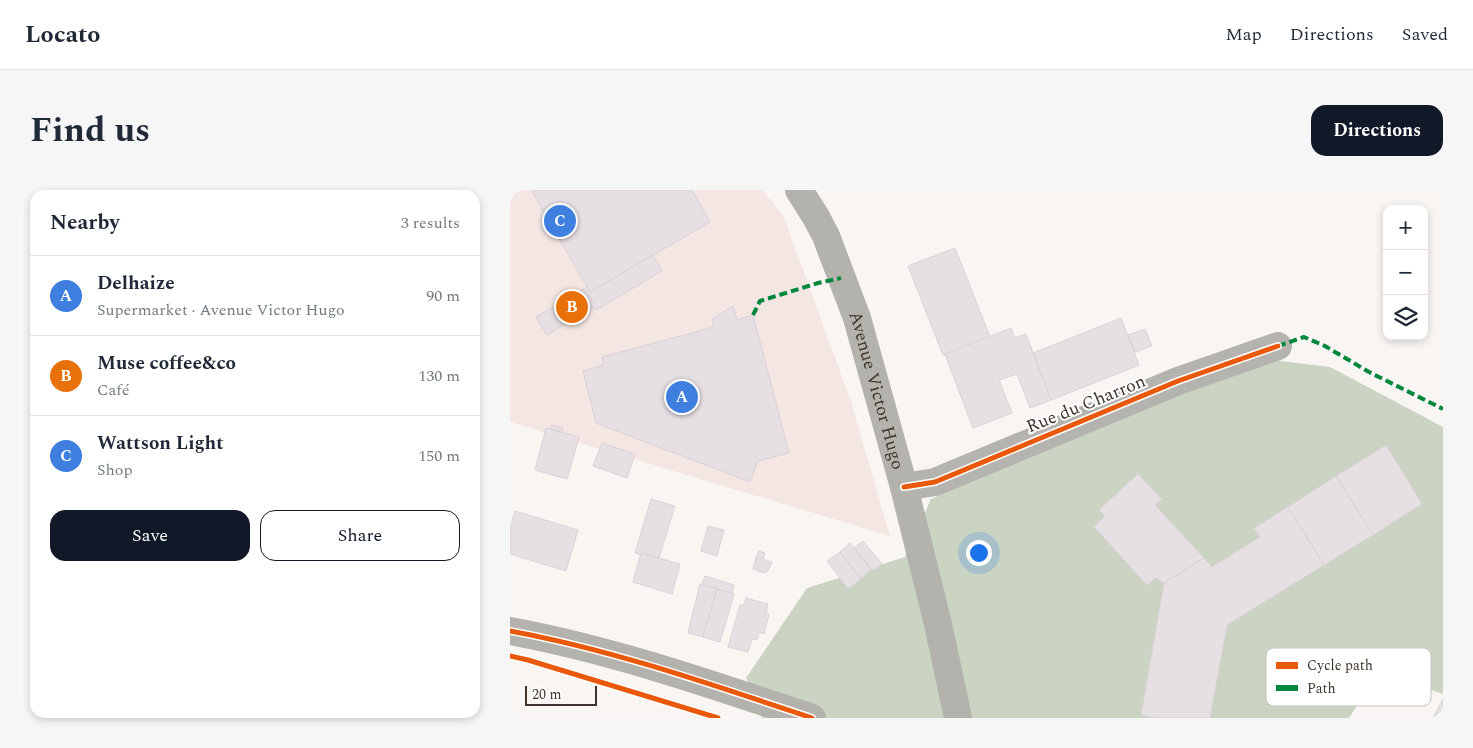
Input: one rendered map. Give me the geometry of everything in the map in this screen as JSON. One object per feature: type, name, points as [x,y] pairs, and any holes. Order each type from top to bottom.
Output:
[{"type":"main road","name":"Avenue Victor Hugo","points":[[799,190],[826,236],[857,318],[904,487],[938,624],[958,718]]},
{"type":"main road","points":[[510,631],[657,668],[812,718]]},
{"type":"street","name":"Rue du Charron","points":[[904,487],[934,482],[1178,381],[1278,346]]},
{"type":"shaded area","points":[[510,190],[762,190],[783,215],[851,402],[890,536],[510,422]]},
{"type":"green space","points":[[1255,358],[1330,367],[1443,427],[1443,694],[1431,690],[1431,648],[1266,648],[1266,706],[1357,706],[1349,718],[762,718],[746,678],[807,588],[905,557],[931,499]]},
{"type":"building","points":[[531,190],[692,190],[710,222],[590,292]]},
{"type":"building","points":[[955,248],[990,337],[943,355],[908,266]]},
{"type":"building","points":[[653,255],[662,271],[596,310],[594,307],[547,335],[536,317],[587,287],[590,292]]},
{"type":"building","points":[[733,306],[737,320],[753,315],[789,453],[758,461],[750,482],[596,423],[583,371],[604,365],[602,357],[714,327],[712,319]]},
{"type":"building","points":[[1121,318],[1139,365],[1051,400],[1033,353]]},
{"type":"building","points":[[1011,328],[1015,338],[1026,334],[1051,400],[1030,408],[1017,374],[999,380],[1012,413],[973,428],[945,354]]},
{"type":"building","points":[[1145,329],[1152,346],[1135,352],[1128,335]]},
{"type":"building","points":[[551,425],[563,428],[562,432],[550,429]]},
{"type":"building","points":[[546,428],[579,437],[567,479],[535,470]]},
{"type":"building","points":[[602,443],[635,454],[627,478],[593,466]]},
{"type":"building","points":[[1386,445],[1422,504],[1373,535],[1336,476]]},
{"type":"building","points":[[1138,474],[1162,499],[1155,505],[1204,558],[1164,583],[1156,578],[1147,585],[1094,527],[1105,516],[1099,510]]},
{"type":"building","points":[[1336,476],[1373,535],[1324,565],[1288,507]]},
{"type":"building","points":[[651,499],[675,506],[659,558],[635,553]]},
{"type":"building","points":[[1288,507],[1324,565],[1227,625],[1210,718],[1156,718],[1141,715],[1164,583],[1204,558],[1212,567],[1260,537],[1254,528]]},
{"type":"building","points":[[515,511],[578,530],[566,571],[510,554],[510,529]]},
{"type":"building","points":[[708,526],[724,530],[717,556],[701,551]]},
{"type":"building","points":[[863,541],[882,564],[873,571],[854,548]]},
{"type":"building","points":[[850,543],[871,570],[861,579],[839,553]]},
{"type":"building","points":[[759,551],[765,553],[763,559],[756,557]]},
{"type":"building","points":[[840,552],[861,579],[848,589],[827,561]]},
{"type":"building","points":[[641,553],[680,564],[672,594],[633,582]]},
{"type":"building","points":[[756,557],[772,562],[768,571],[763,573],[753,569]]},
{"type":"building","points":[[705,576],[734,585],[732,593],[702,585]]},
{"type":"building","points":[[700,584],[717,589],[703,637],[688,633]]},
{"type":"building","points":[[717,589],[734,594],[720,642],[703,637]]},
{"type":"building","points":[[746,598],[768,604],[766,613],[769,614],[764,634],[759,632],[757,640],[752,639],[748,652],[728,647],[740,605],[743,606]]},
{"type":"building","points":[[1443,699],[1443,718],[1433,718]]},
{"type":"marked path","points":[[753,315],[760,301],[841,278]]},
{"type":"marked path","points":[[1278,346],[1304,337],[1325,346],[1369,372],[1443,409]]},
{"type":"cycle path","points":[[904,487],[935,482],[1178,381],[1278,346]]},
{"type":"cycle path","points":[[510,631],[625,658],[812,718]]},
{"type":"cycle path","points":[[510,656],[718,718]]},
{"type":"place","name":"Wattson Light","points":[[560,221]]},
{"type":"place","name":"Muse coffee&co","points":[[572,307]]},
{"type":"place","name":"Delhaize","points":[[682,397]]}]
